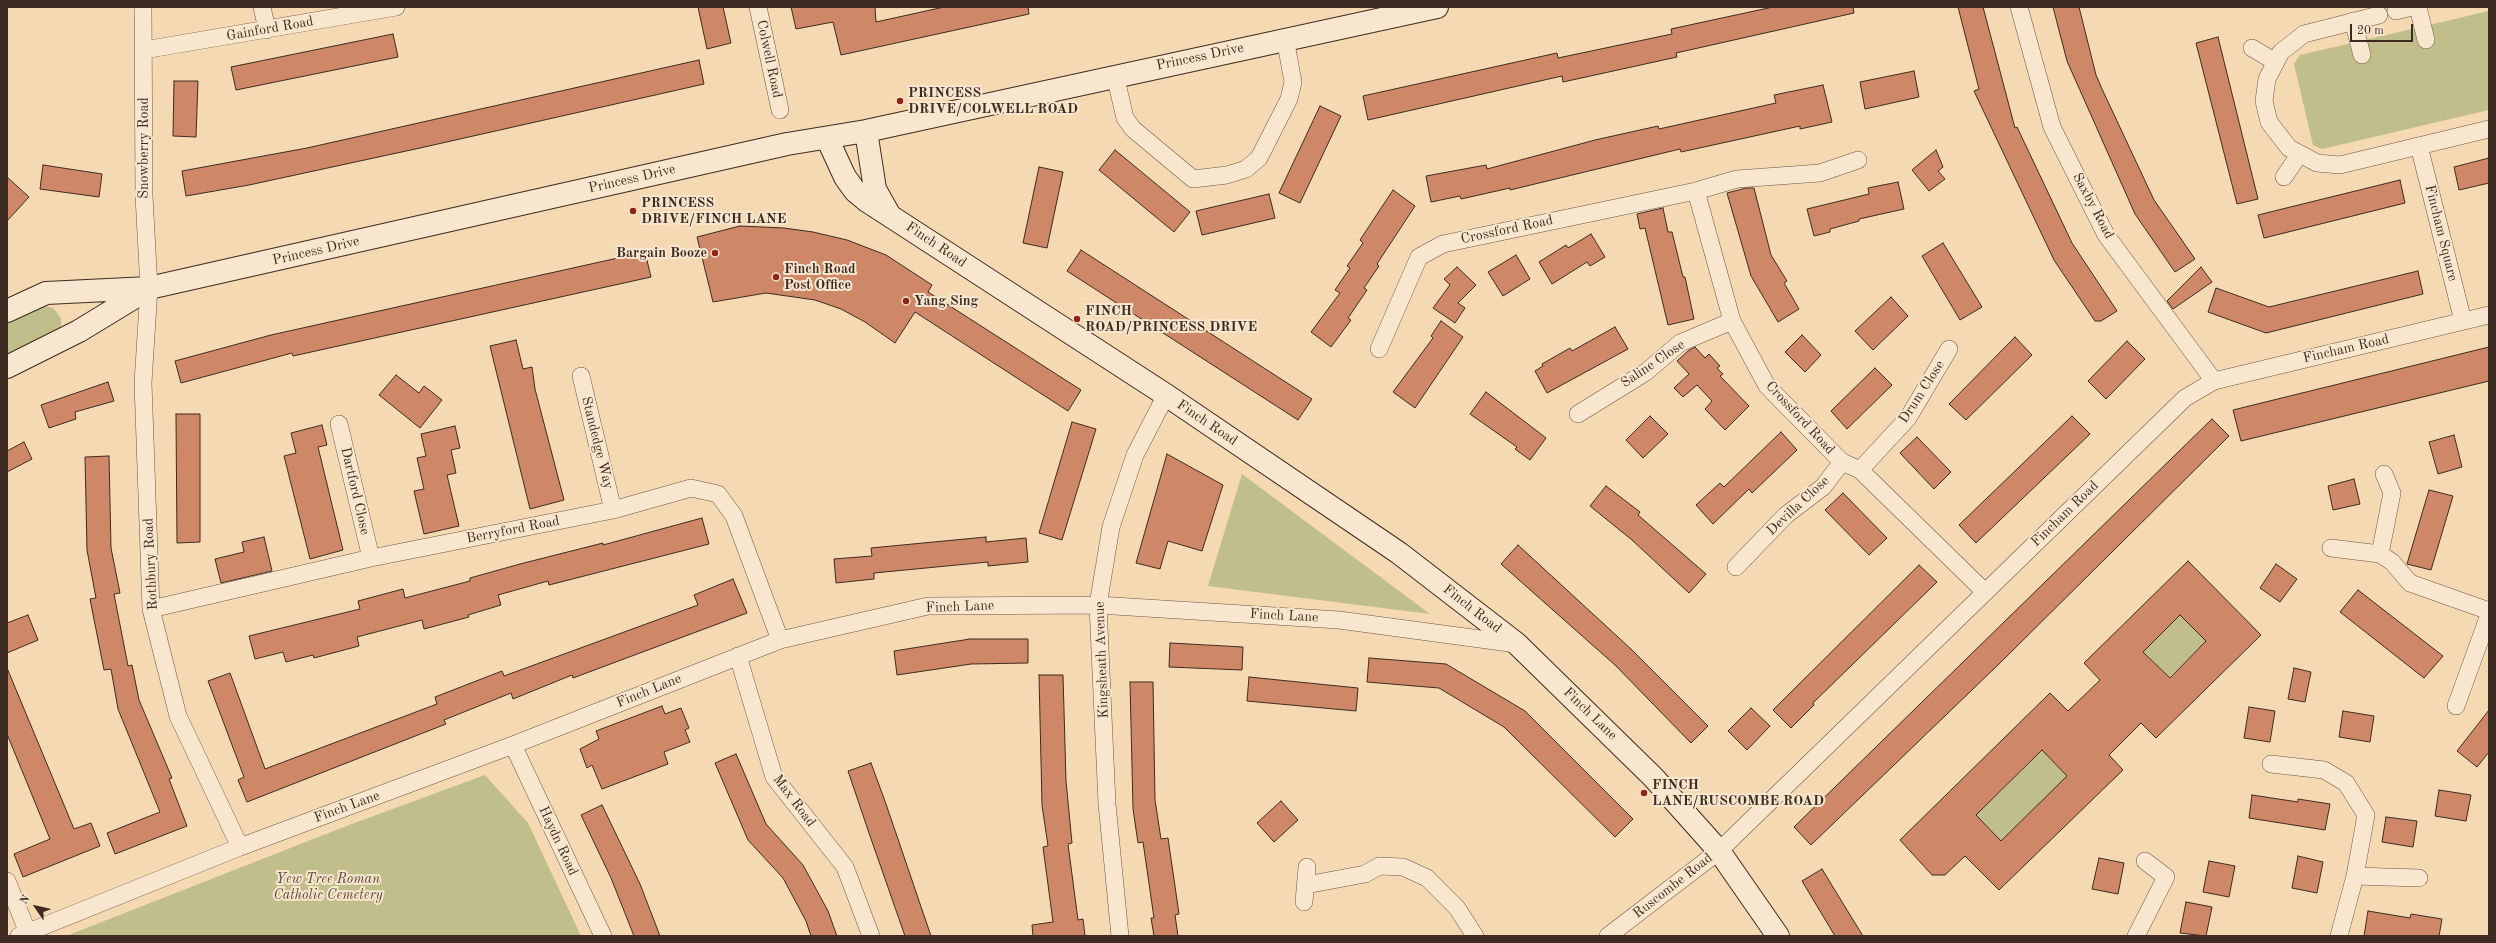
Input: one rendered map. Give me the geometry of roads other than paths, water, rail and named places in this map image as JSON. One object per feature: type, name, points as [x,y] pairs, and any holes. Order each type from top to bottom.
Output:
[{"type":"street","name":"Snowberry Road","points":[[143,7],[144,196],[150,288]]},
{"type":"street","points":[[262,7],[267,30]]},
{"type":"street","name":"Gainford Road","points":[[144,50],[396,7]]},
{"type":"street","name":"Colwell Road","points":[[758,7],[780,110]]},
{"type":"street","name":"Princess Drive","points":[[7,311],[46,293],[150,288],[779,146],[866,131],[1285,38],[1436,7]]},
{"type":"street","name":"Saxby Road","points":[[2018,7],[2052,127],[2106,235],[2214,381]]},
{"type":"street","points":[[2418,7],[2426,40]]},
{"type":"street","points":[[2379,15],[2304,34],[2289,44],[2274,61],[2265,90],[2266,111],[2274,131],[2289,148],[2299,155],[2317,163],[2340,165],[2489,128]]},
{"type":"street","points":[[2353,21],[2362,55]]},
{"type":"street","points":[[1115,75],[1125,118],[1133,129],[1193,179],[1227,175],[1246,170],[1259,158],[1289,99],[1293,82],[1285,38]]},
{"type":"street","points":[[2252,48],[2274,61]]},
{"type":"street","name":"Finch Road","points":[[866,131],[875,189],[889,214]]},
{"type":"street","name":"Finch Road","points":[[827,138],[845,177],[854,191],[1166,395],[1399,553],[1517,644]]},
{"type":"street","name":"Fincham Square","points":[[2419,146],[2463,321]]},
{"type":"street","points":[[2284,177],[2299,155]]},
{"type":"street","name":"Crossford Road","points":[[1379,349],[1419,257],[1443,244],[1696,191],[1737,179],[1820,173],[1858,160]]},
{"type":"street","name":"Crossford Road","points":[[1696,191],[1732,321],[1767,386],[1842,462],[1860,470],[1984,591]]},
{"type":"street","name":"Princess Drive","points":[[7,367],[79,331],[150,288]]},
{"type":"street","name":"Rothbury Road","points":[[150,288],[143,383],[152,609],[178,716],[240,847]]},
{"type":"street","name":"Fincham Road","points":[[1719,851],[1984,591],[2185,398],[2214,381],[2489,315]]},
{"type":"street","name":"Saline Close","points":[[1578,414],[1602,397],[1646,372],[1680,343],[1732,321]]},
{"type":"street","name":"Drum Close","points":[[1860,470],[1908,418],[1949,349]]},
{"type":"street","name":"Standedge Way","points":[[580,376],[613,510]]},
{"type":"street","name":"Kingsheath Avenue","points":[[1120,936],[1107,804],[1098,605],[1111,527],[1135,455],[1166,395]]},
{"type":"street","name":"Dartford Close","points":[[339,424],[371,558]]},
{"type":"street","name":"Devilla Close","points":[[1736,567],[1786,515],[1823,487],[1842,462]]},
{"type":"street","points":[[2380,554],[2392,493],[2384,474]]},
{"type":"street","name":"Berryford Road","points":[[152,609],[371,558],[613,510],[691,488],[718,494],[734,516],[780,640]]},
{"type":"street","points":[[2331,548],[2380,554],[2392,562],[2410,583],[2489,611]]},
{"type":"street","name":"Finch Lane","points":[[24,934],[240,847],[513,745],[780,640],[928,606],[1098,605],[1339,620],[1517,644],[1653,777],[1719,851],[1778,936]]},
{"type":"street","points":[[2456,706],[2489,615]]},
{"type":"street","name":"Max Road","points":[[738,656],[774,777],[845,867],[870,936]]},
{"type":"street","name":"Haydn Road","points":[[513,745],[603,936]]},
{"type":"street","points":[[2271,764],[2324,770],[2346,783],[2366,814],[2355,876],[2339,936]]},
{"type":"street","name":"Ruscombe Road","points":[[1608,936],[1719,851]]},
{"type":"street","points":[[2136,936],[2166,877],[2145,861]]},
{"type":"street","points":[[1306,885],[1365,874],[1379,866],[1403,867],[1427,878],[1458,908],[1476,936]]},
{"type":"street","points":[[1304,902],[1307,867]]},
{"type":"street","points":[[2355,876],[2419,878]]},
{"type":"street","points":[[7,881],[24,934]]},
{"type":"place","name":"PRINCESS DRIVE/COLWELL ROAD","points":[[900,101]]},
{"type":"place","name":"PRINCESS DRIVE/FINCH LANE","points":[[633,211]]},
{"type":"place","name":"Bargain Booze","points":[[715,253]]},
{"type":"place","name":"Finch Road Post Office","points":[[776,277]]},
{"type":"place","name":"Yang Sing","points":[[906,301]]},
{"type":"place","name":"FINCH ROAD/PRINCESS DRIVE","points":[[1077,319]]},
{"type":"place","name":"FINCH LANE/RUSCOMBE ROAD","points":[[1644,793]]},
{"type":"park label","name":"Yew Tree Roman Catholic Cemetery","points":[[328,888]]}]
